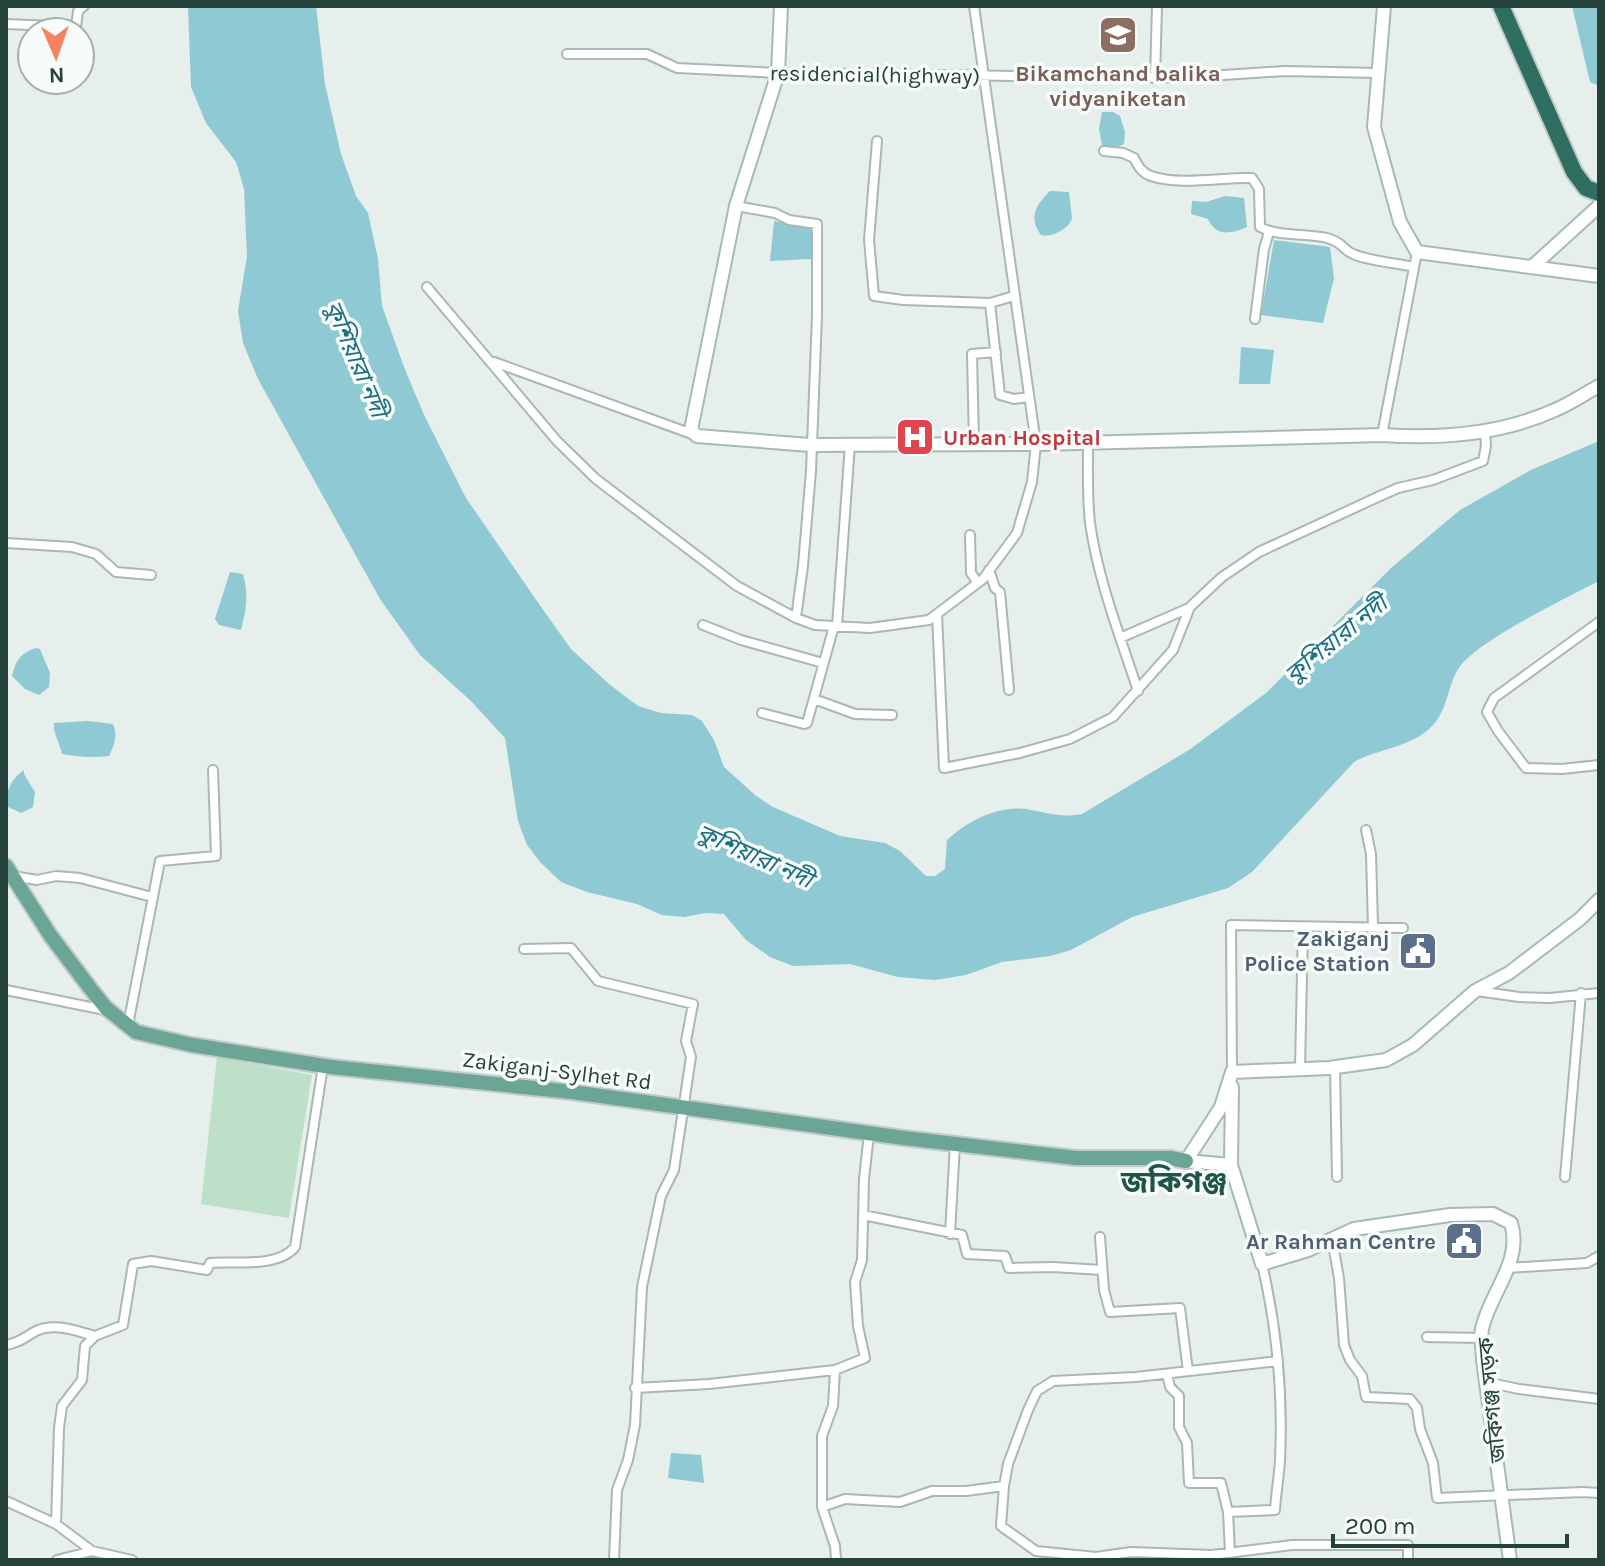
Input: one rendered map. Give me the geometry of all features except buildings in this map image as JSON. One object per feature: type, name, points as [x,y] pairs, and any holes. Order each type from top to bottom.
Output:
[{"type":"highway","points":[[1501,6],[1574,172],[1586,188],[1599,193]]},
{"type":"main road","name":"Zakiganj-Sylhet Rd","points":[[9,871],[50,935],[110,1011],[136,1032],[192,1045],[323,1066],[572,1092],[869,1134],[1076,1158],[1170,1158],[1186,1161]]},
{"type":"street","points":[[6,24],[76,27],[78,11],[84,6]]},
{"type":"street","points":[[692,434],[736,206],[778,73],[781,6]]},
{"type":"street","points":[[427,287],[557,441],[596,479],[737,586],[815,625],[870,628],[929,620],[978,583],[1017,533],[1032,482],[1036,444],[974,6]]},
{"type":"street","points":[[1155,78],[1157,6]]},
{"type":"street","points":[[1382,435],[1417,252],[1400,222],[1376,142],[1374,102],[1384,6]]},
{"type":"street","name":"residencial(highway)","points":[[567,54],[647,54],[677,68],[778,73],[1155,78],[1285,71],[1379,73]]},
{"type":"street","points":[[877,141],[869,240],[874,296],[913,301],[990,303],[1014,296]]},
{"type":"street","points":[[1104,151],[1134,158],[1139,168],[1150,176],[1181,180],[1252,178],[1259,189],[1260,227],[1269,232],[1332,239],[1343,243],[1350,254],[1414,267]]},
{"type":"street","points":[[736,206],[817,224],[809,505],[796,618]]},
{"type":"street","points":[[1533,266],[1599,206]]},
{"type":"street","points":[[1255,319],[1269,232]]},
{"type":"street","points":[[1417,252],[1599,276]]},
{"type":"street","points":[[990,303],[1000,395],[1014,399],[1029,397]]},
{"type":"street","points":[[974,444],[972,354],[996,352]]},
{"type":"street","points":[[491,361],[692,434],[810,445],[1036,444],[1382,435],[1425,438],[1503,429],[1555,410],[1599,386]]},
{"type":"street","points":[[1120,638],[1190,607],[1222,577],[1259,552],[1398,488],[1433,480],[1483,461],[1485,431]]},
{"type":"street","points":[[1088,443],[1091,531],[1138,691]]},
{"type":"street","points":[[762,713],[807,723],[836,626],[850,444]]},
{"type":"street","points":[[970,535],[971,573],[978,583]]},
{"type":"street","points":[[6,543],[72,547],[96,554],[116,572],[151,575]]},
{"type":"street","points":[[989,570],[995,588],[1000,592],[1009,690]]},
{"type":"street","points":[[937,614],[944,768],[1020,753],[1070,739],[1113,717],[1173,650],[1190,607]]},
{"type":"street","points":[[1599,622],[1494,698],[1487,712],[1526,768],[1562,769],[1599,765]]},
{"type":"street","points":[[703,625],[741,640],[823,663]]},
{"type":"street","points":[[814,699],[855,714],[892,715]]},
{"type":"street","points":[[128,1026],[160,861],[216,856],[213,770]]},
{"type":"street","points":[[1366,830],[1371,854],[1373,926]]},
{"type":"street","points":[[9,871],[37,880],[56,876],[80,878],[152,897]]},
{"type":"street","points":[[1232,1072],[1335,1068],[1386,1060],[1443,1021],[1475,991],[1509,973],[1580,919],[1599,900]]},
{"type":"street","points":[[1228,1512],[1275,1510],[1280,1452],[1278,1361],[1271,1301],[1231,1165],[1231,925],[1403,928]]},
{"type":"street","points":[[1300,1069],[1303,927]]},
{"type":"street","points":[[524,949],[571,948],[598,981],[693,1004],[686,1041],[691,1057],[674,1170],[661,1196],[642,1287],[635,1425],[628,1460],[617,1490],[614,1560]]},
{"type":"street","points":[[6,990],[110,1011]]},
{"type":"street","points":[[1475,991],[1550,998],[1599,993]]},
{"type":"street","points":[[1565,1177],[1581,993]]},
{"type":"street","points":[[56,1524],[62,1406],[82,1380],[85,1346],[95,1336],[123,1325],[133,1264],[151,1261],[207,1270],[210,1263],[288,1256],[295,1247],[323,1066]]},
{"type":"street","points":[[1335,1068],[1337,1177]]},
{"type":"street","points":[[1231,1165],[1186,1161],[1221,1107],[1232,1072]]},
{"type":"street","points":[[635,1388],[696,1385],[835,1370],[865,1358],[858,1326],[855,1282],[862,1260],[869,1134]]},
{"type":"street","points":[[950,1234],[955,1144]]},
{"type":"street","name":"জকিগঞ্জ সড়ক","points":[[1262,1264],[1308,1250],[1354,1229],[1450,1215],[1493,1214],[1511,1223],[1516,1238],[1508,1268],[1482,1330],[1510,1560]]},
{"type":"street","points":[[863,1215],[962,1235],[967,1254],[1005,1256],[1009,1268],[1102,1270]]},
{"type":"street","points":[[1100,1237],[1104,1290],[1110,1312],[1180,1308],[1188,1371]]},
{"type":"street","points":[[1332,1239],[1339,1278],[1344,1345],[1350,1360],[1362,1376],[1366,1397],[1410,1399],[1417,1408],[1420,1429],[1433,1463],[1437,1498],[1599,1493]]},
{"type":"street","points":[[1508,1268],[1587,1263],[1599,1256]]},
{"type":"street","points":[[6,1345],[18,1343],[39,1330],[57,1326],[95,1336]]},
{"type":"street","points":[[1427,1337],[1482,1338]]},
{"type":"street","points":[[1278,1361],[1090,1381],[1053,1381],[1037,1391],[1008,1464],[1001,1526],[1036,1551],[1096,1557],[1131,1552],[1212,1557],[1292,1545],[1408,1545],[1408,1560]]},
{"type":"street","points":[[835,1370],[833,1406],[822,1436],[822,1507],[835,1546],[836,1560]]},
{"type":"street","points":[[1167,1374],[1170,1387],[1179,1396],[1179,1427],[1187,1443],[1189,1483],[1221,1483],[1228,1512],[1230,1553]]},
{"type":"street","points":[[1486,1382],[1599,1399]]},
{"type":"street","points":[[822,1507],[845,1499],[900,1502],[932,1491],[1004,1486]]},
{"type":"street","points":[[6,1501],[56,1524],[92,1551],[132,1560]]},
{"type":"street","points":[[57,1560],[92,1551]]},
{"type":"green space","points":[[217,1057],[312,1075],[289,1218],[201,1204]]},
{"type":"water","name":"কুশিয়ারা নদী","points":[[188,6],[316,6],[325,84],[341,154],[356,196],[368,213],[378,259],[382,306],[404,367],[424,415],[466,498],[571,649],[638,706],[661,713],[692,715],[702,721],[714,740],[724,767],[773,807],[840,836],[885,843],[900,851],[926,876],[935,876],[945,869],[947,840],[984,816],[1016,808],[1061,815],[1082,814],[1189,750],[1266,693],[1391,568],[1460,510],[1531,470],[1599,441],[1599,581],[1526,619],[1472,654],[1456,672],[1442,712],[1432,726],[1414,739],[1354,762],[1252,872],[1228,888],[1132,917],[1071,950],[1002,962],[966,975],[935,980],[898,977],[850,964],[793,966],[770,957],[746,940],[724,914],[662,915],[637,904],[561,882],[527,845],[518,821],[505,738],[471,701],[420,655],[380,599],[258,379],[243,343],[238,311],[247,256],[244,189],[236,162],[206,123],[191,87]]},
{"type":"water","points":[[1572,6],[1599,6],[1599,86],[1590,82]]},
{"type":"water","points":[[1102,112],[1120,116],[1125,132],[1124,144],[1115,148],[1102,145],[1099,129]]},
{"type":"water","points":[[1050,191],[1069,192],[1072,219],[1059,232],[1041,235],[1035,222],[1035,212]]},
{"type":"water","points":[[1225,196],[1244,198],[1247,227],[1224,232],[1215,229],[1208,219],[1191,214],[1192,201],[1206,202]]},
{"type":"water","points":[[774,221],[811,228],[811,259],[770,261]]},
{"type":"water","points":[[1274,240],[1330,247],[1334,278],[1323,323],[1261,315]]},
{"type":"water","points":[[1241,347],[1274,350],[1270,384],[1239,384]]},
{"type":"water","points":[[230,572],[243,574],[245,582],[246,602],[241,630],[219,625],[215,619]]},
{"type":"water","points":[[36,648],[40,649],[50,673],[49,687],[39,695],[25,689],[12,676],[20,658]]},
{"type":"water","points":[[89,721],[113,724],[115,740],[109,756],[62,754],[54,723]]},
{"type":"water","points":[[24,770],[35,792],[33,807],[21,813],[6,806],[6,800],[13,781]]},
{"type":"water","points":[[671,1453],[701,1455],[704,1483],[668,1478]]},
{"type":"place","name":"Bikamchand balika vidyaniketan","points":[[1118,35]]},
{"type":"place","name":"Urban Hospital","points":[[915,437]]},
{"type":"place","name":"Zakiganj Police Station","points":[[1418,951]]},
{"type":"place","name":"Ar Rahman Centre","points":[[1464,1241]]},
{"type":"district","name":"জকিগঞ্জ","points":[[1174,1182]]}]
